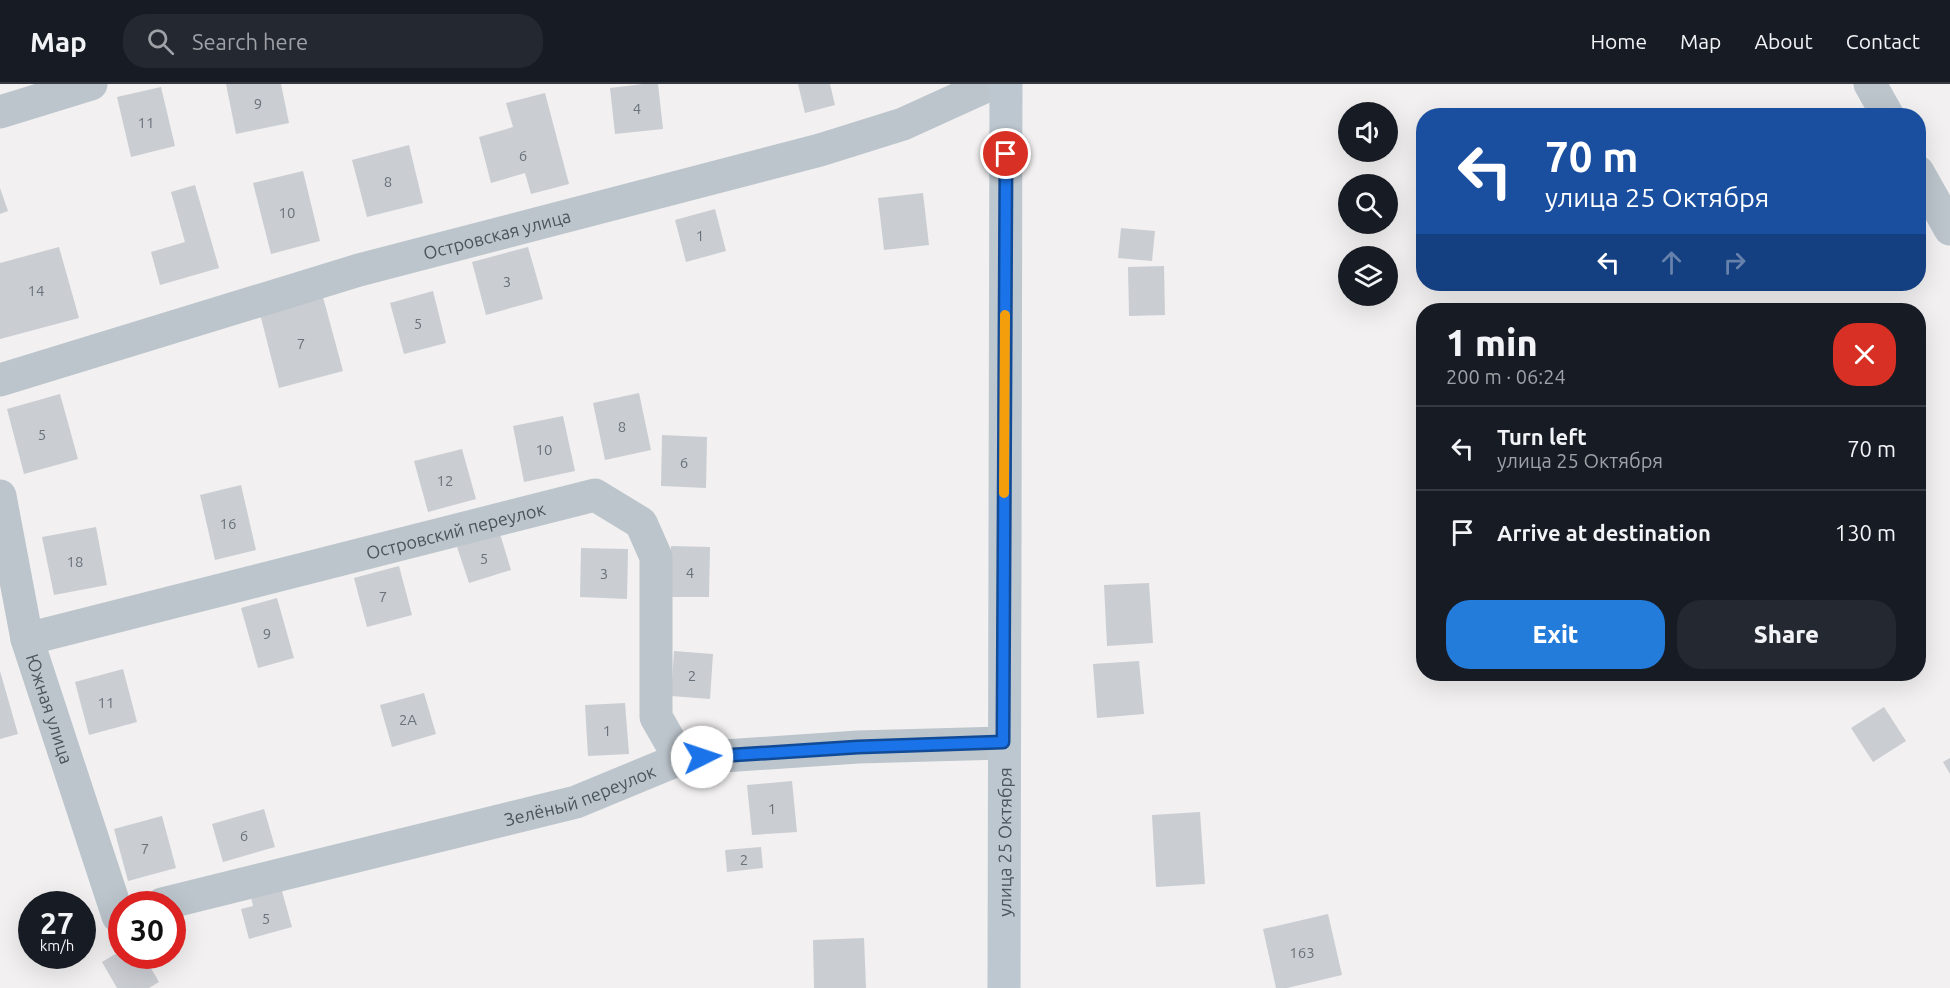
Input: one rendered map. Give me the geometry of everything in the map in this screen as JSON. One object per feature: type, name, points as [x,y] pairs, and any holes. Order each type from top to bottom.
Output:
[{"type":"main road","name":"улица 25 Октября","points":[[1004,988],[1006,84]]},
{"type":"street","points":[[0,112],[91,84]]},
{"type":"street","name":"Островская улица","points":[[0,380],[358,270],[820,150],[903,124],[991,84]]},
{"type":"street","points":[[1870,84],[1884,108]]},
{"type":"street","points":[[1926,186],[1950,229]]},
{"type":"street","name":"Островский переулок","points":[[27,639],[595,495],[641,523],[656,557],[656,717],[680,759]]},
{"type":"street","name":"Южная улица","points":[[0,496],[27,639],[112,891]]},
{"type":"street","name":"Зелёный переулок","points":[[186,898],[576,802],[680,759],[858,747],[1003,742]]},
{"type":"building","points":[[226,84],[281,84],[289,123],[236,134]]},
{"type":"building","points":[[658,84],[663,129],[615,134],[610,88]]},
{"type":"building","points":[[798,84],[830,84],[835,105],[805,113]]},
{"type":"building","points":[[161,87],[175,146],[131,157],[117,97]]},
{"type":"building","points":[[545,93],[569,184],[531,194],[525,173],[491,183],[479,137],[513,127],[506,103]]},
{"type":"building","points":[[409,145],[423,203],[367,217],[352,160]]},
{"type":"building","points":[[303,171],[320,241],[271,254],[253,183]]},
{"type":"building","points":[[195,185],[219,268],[160,285],[151,252],[185,242],[171,192]]},
{"type":"building","points":[[0,188],[8,211],[0,214]]},
{"type":"building","points":[[923,193],[929,245],[884,250],[878,198]]},
{"type":"building","points":[[715,209],[726,251],[686,262],[675,220]]},
{"type":"building","points":[[1121,228],[1155,231],[1152,261],[1118,258]]},
{"type":"building","points":[[59,247],[79,318],[0,339],[0,263]]},
{"type":"building","points":[[528,247],[543,299],[486,315],[472,262]]},
{"type":"building","points":[[1164,266],[1165,315],[1129,316],[1128,267]]},
{"type":"building","points":[[433,291],[446,343],[404,354],[390,303]]},
{"type":"building","points":[[323,297],[343,371],[279,388],[260,314]]},
{"type":"building","points":[[639,393],[651,450],[605,460],[593,403]]},
{"type":"building","points":[[60,394],[78,459],[24,474],[7,409]]},
{"type":"building","points":[[563,416],[575,471],[524,482],[513,426]]},
{"type":"building","points":[[662,435],[707,437],[706,488],[661,486]]},
{"type":"building","points":[[462,449],[476,499],[428,512],[414,461]]},
{"type":"building","points":[[241,485],[256,550],[215,560],[200,495]]},
{"type":"building","points":[[96,527],[107,585],[54,595],[42,537]]},
{"type":"building","points":[[500,534],[511,570],[469,583],[457,547]]},
{"type":"building","points":[[671,546],[710,547],[709,597],[669,597]]},
{"type":"building","points":[[581,548],[628,549],[627,599],[580,597]]},
{"type":"building","points":[[399,566],[412,615],[367,627],[354,578]]},
{"type":"building","points":[[1149,583],[1153,643],[1107,646],[1104,585]]},
{"type":"building","points":[[277,598],[294,658],[258,668],[241,608]]},
{"type":"building","points":[[674,651],[713,654],[710,699],[671,696]]},
{"type":"building","points":[[1139,661],[1144,714],[1097,718],[1093,664]]},
{"type":"building","points":[[123,669],[137,722],[89,735],[75,682]]},
{"type":"building","points":[[0,671],[18,734],[0,739]]},
{"type":"building","points":[[424,693],[436,734],[392,747],[380,705]]},
{"type":"building","points":[[625,703],[629,754],[588,756],[585,705]]},
{"type":"building","points":[[1884,707],[1906,741],[1873,762],[1851,728]]},
{"type":"building","points":[[1950,758],[1950,774],[1943,762]]},
{"type":"building","points":[[792,781],[797,832],[752,835],[747,785]]},
{"type":"building","points":[[264,809],[275,847],[223,862],[212,824]]},
{"type":"building","points":[[1200,812],[1205,884],[1156,887],[1152,815]]},
{"type":"building","points":[[162,816],[176,868],[128,881],[114,829]]},
{"type":"building","points":[[761,847],[763,868],[727,872],[725,850]]},
{"type":"building","points":[[280,884],[292,927],[249,939],[241,909],[253,906],[250,893]]},
{"type":"building","points":[[1328,914],[1342,975],[1287,988],[1276,988],[1263,929]]},
{"type":"building","points":[[864,938],[866,988],[814,988],[813,940]]},
{"type":"building","points":[[108,958],[108,969],[152,969],[159,982],[149,988],[117,988],[102,962]]},
{"type":"slow traffic","points":[[1004,493],[1005,315]]},
{"type":"route","points":[[702,757],[858,747],[1003,742],[1006,154]]}]
